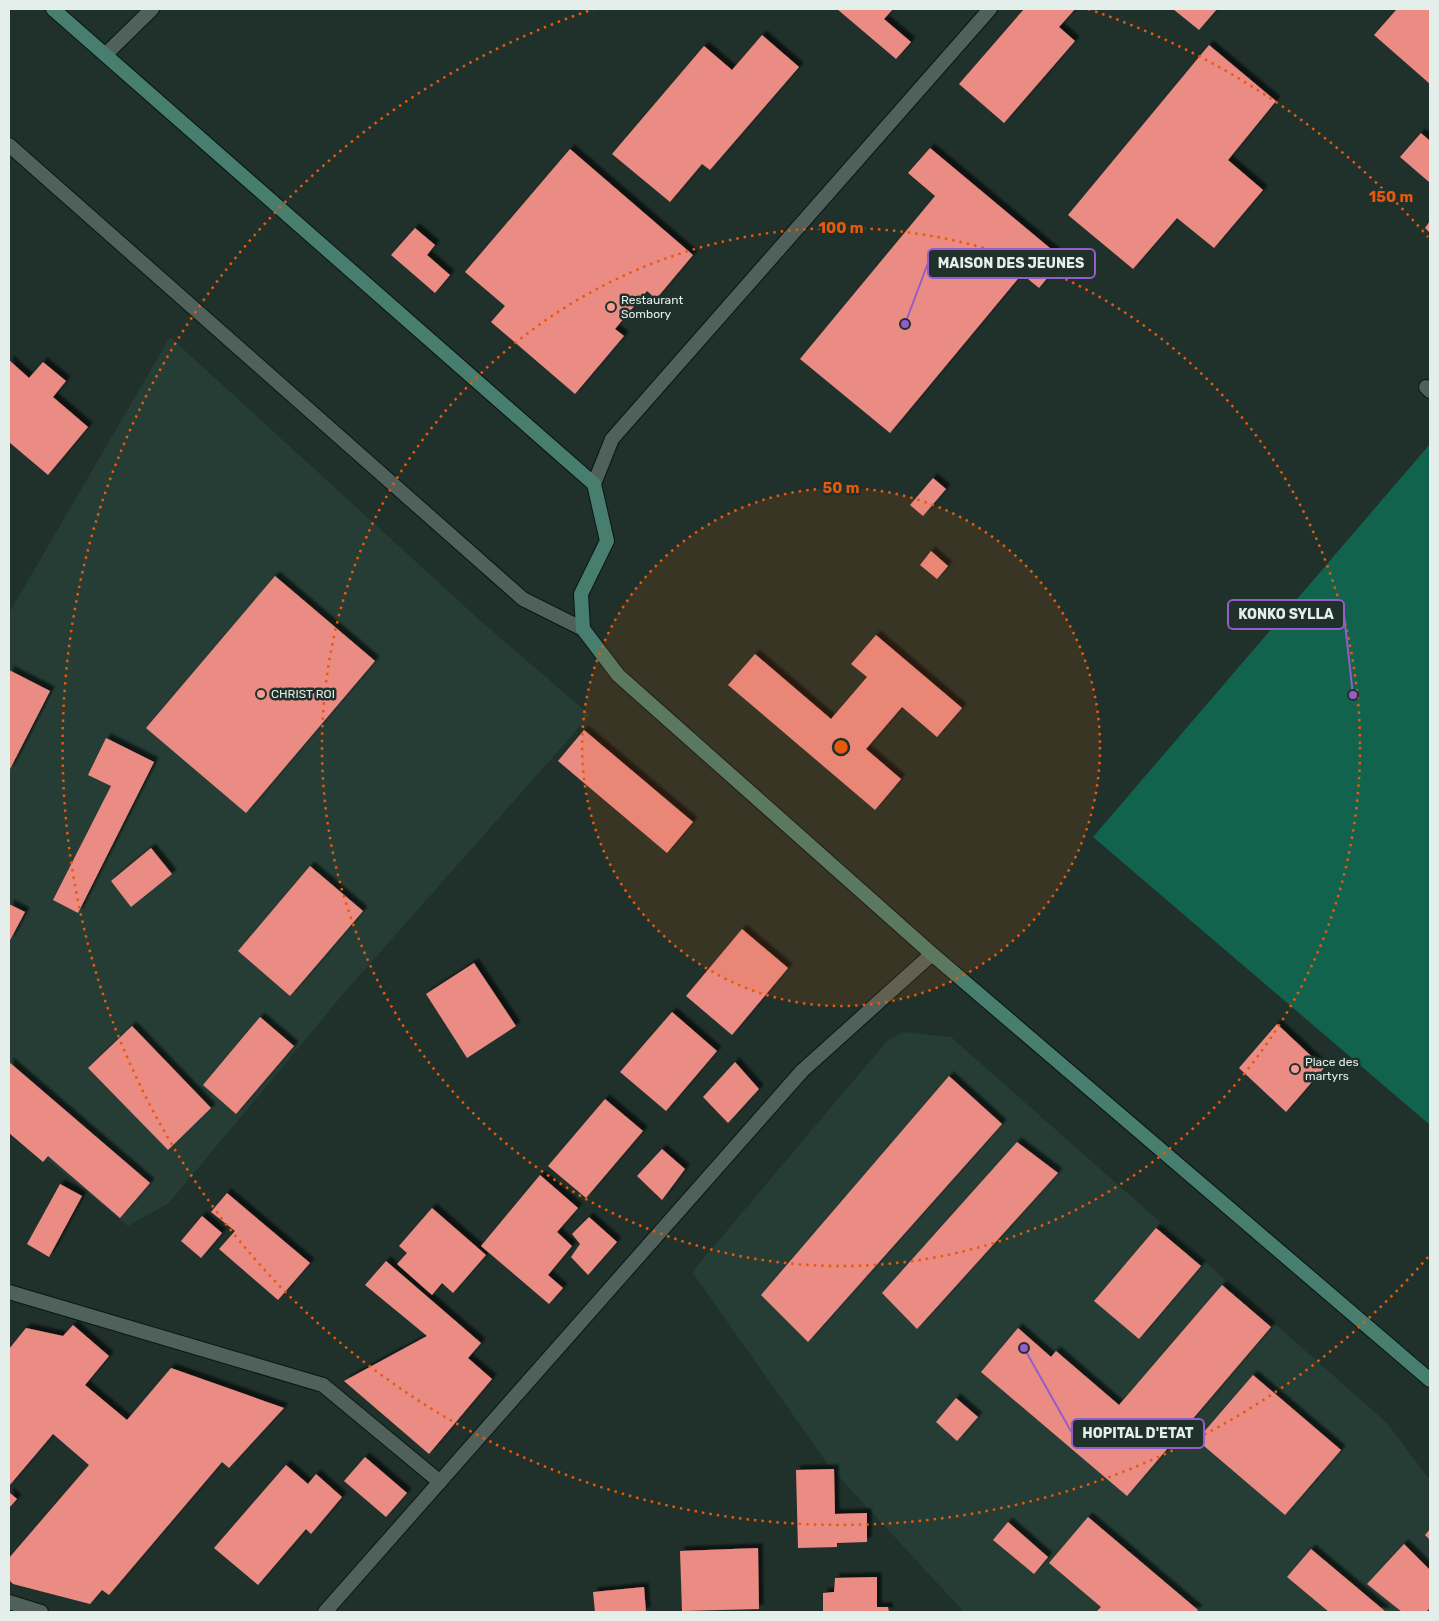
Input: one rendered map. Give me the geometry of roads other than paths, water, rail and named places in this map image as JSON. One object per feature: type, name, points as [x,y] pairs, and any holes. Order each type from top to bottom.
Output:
[{"type":"main road","points":[[53,9],[594,484],[607,541],[582,594],[583,629],[618,675],[932,954],[1430,1380]]},
{"type":"street","points":[[106,54],[152,9]]},
{"type":"street","points":[[594,484],[612,439],[990,9]]},
{"type":"street","points":[[9,145],[523,599],[583,629]]},
{"type":"street","points":[[325,1612],[802,1072],[932,954]]},
{"type":"street","points":[[9,1292],[323,1385],[440,1482]]},
{"type":"street","points":[[9,1602],[40,1612]]},
{"type":"place","name":"Restaurant Sombory","points":[[611,307]]},
{"type":"place","name":"MAISON DES JEUNES","points":[[905,324]]},
{"type":"place","name":"CHRIST ROI","points":[[261,694]]},
{"type":"place","name":"KONKO SYLLA","points":[[1353,695]]},
{"type":"place","name":"Place des martyrs","points":[[1295,1069]]},
{"type":"place","name":"HOPITAL D'ETAT","points":[[1024,1348]]}]
